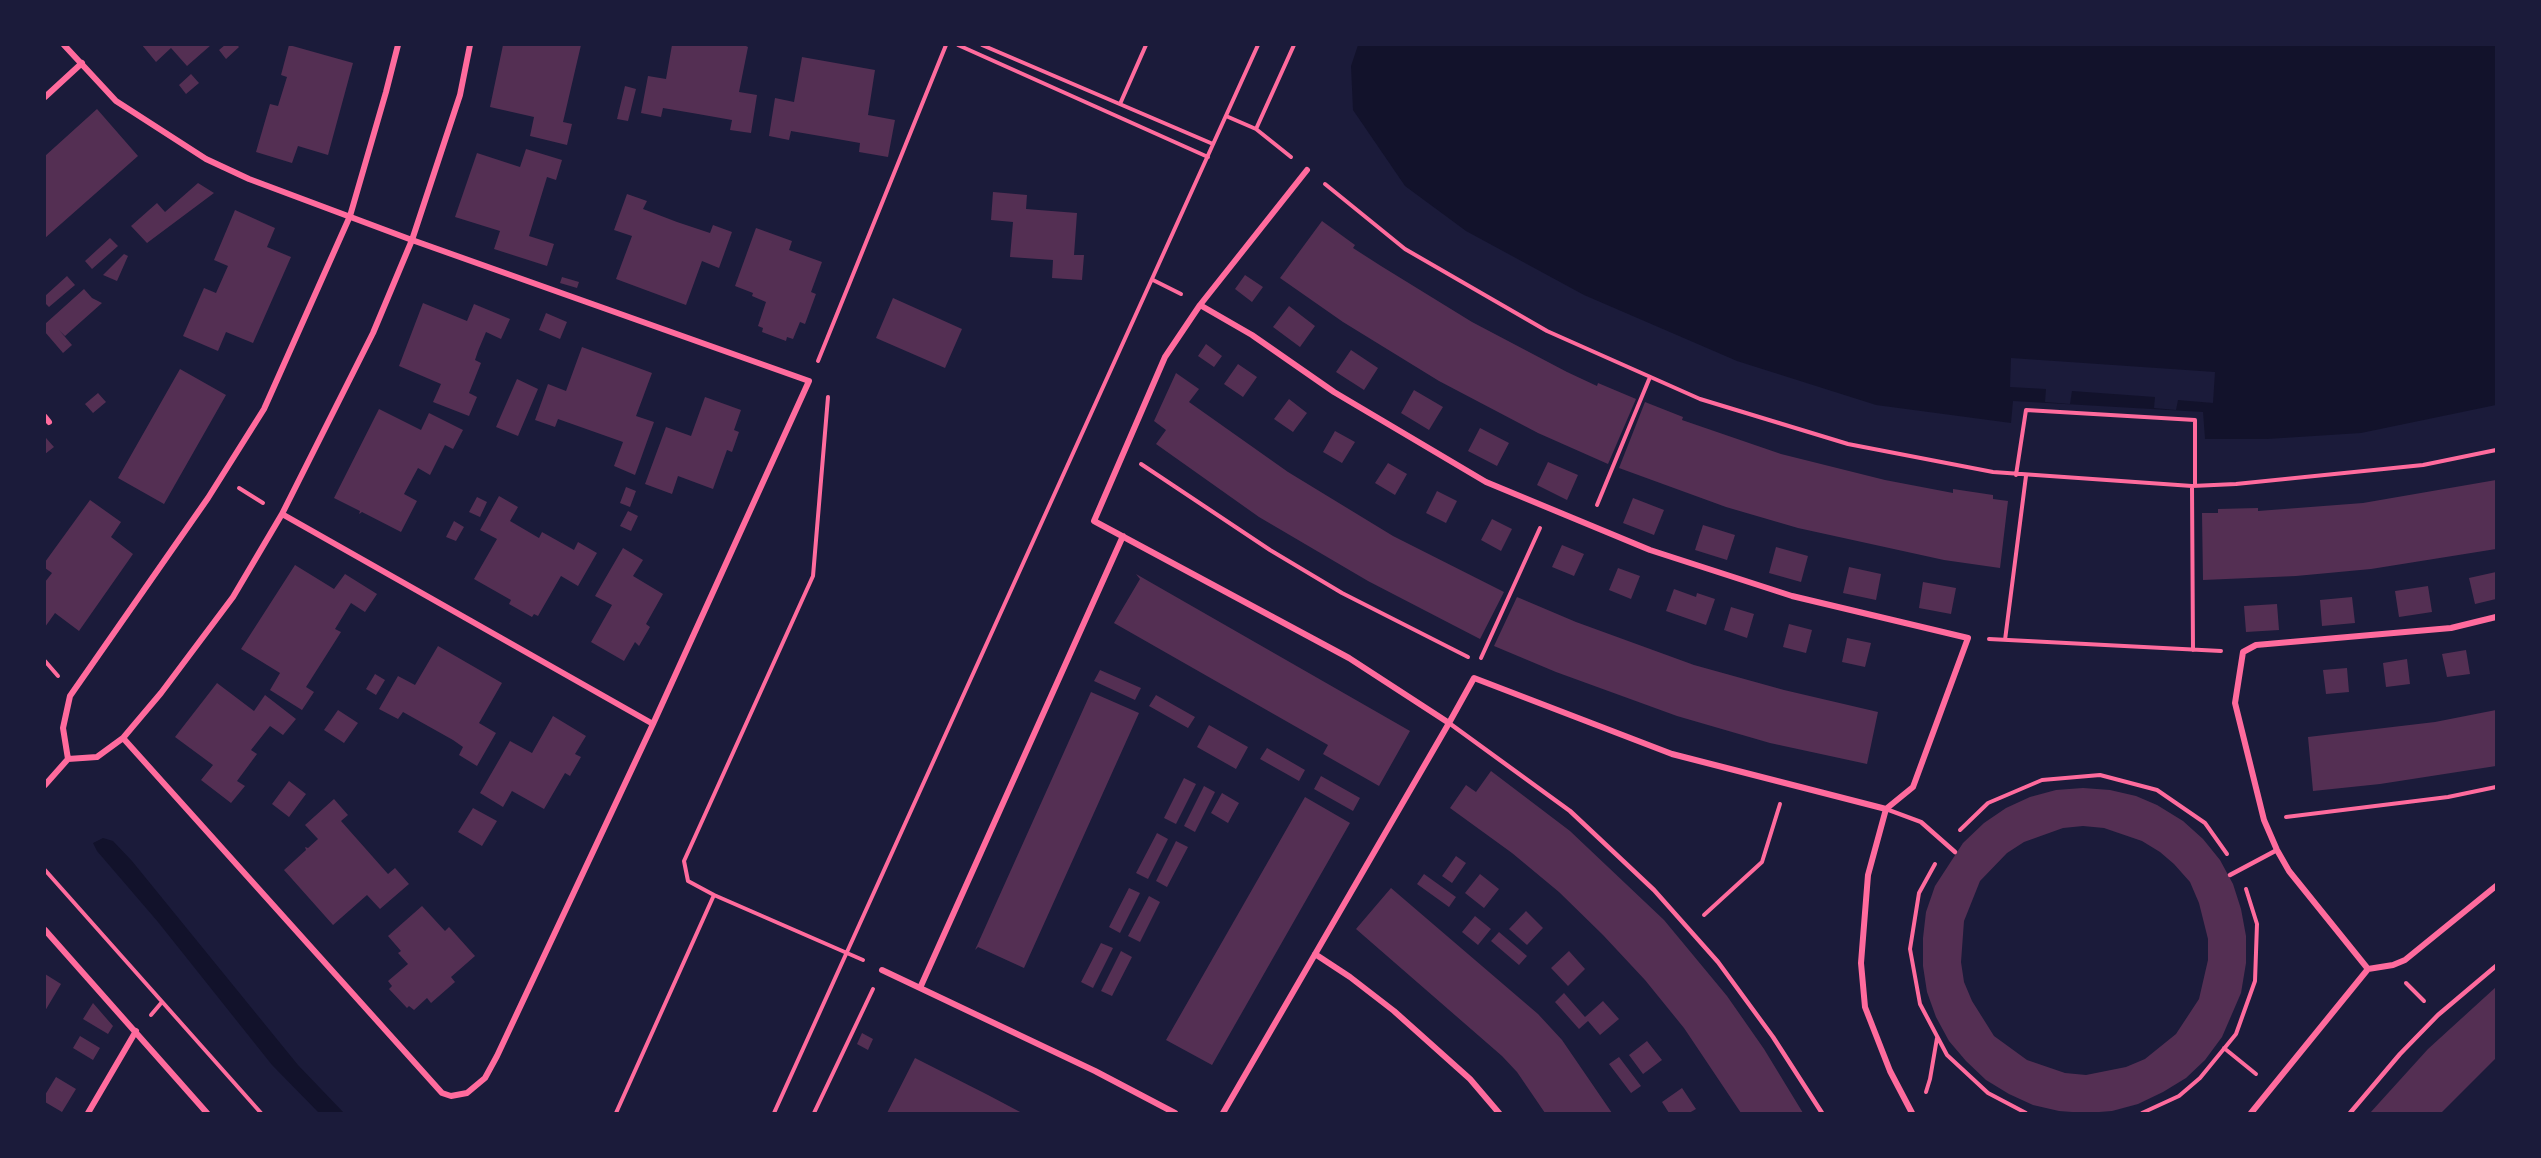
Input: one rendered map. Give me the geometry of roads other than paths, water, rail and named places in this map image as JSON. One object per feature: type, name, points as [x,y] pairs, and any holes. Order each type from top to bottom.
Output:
[{"type":"street","points":[[64,45],[116,101],[206,159],[249,178],[412,240],[809,381],[653,724],[485,1078],[467,1093],[451,1096],[442,1093],[123,738]]},
{"type":"street","points":[[68,759],[63,728],[70,696],[222,476],[264,409],[350,216],[387,92],[398,45]]},
{"type":"street","points":[[45,785],[68,759],[97,757],[123,738],[161,693],[233,597],[282,514],[373,333],[412,240],[460,95],[470,45]]},
{"type":"street","points":[[45,97],[82,63]]},
{"type":"street","points":[[1307,170],[1200,305],[1166,357],[1094,521],[1349,658],[1449,723]]},
{"type":"street","points":[[1200,305],[1252,335],[1334,392],[1476,476],[1549,508],[1650,550],[1792,596],[1968,638],[1913,787],[1886,809],[1868,875],[1861,963],[1864,1007],[1890,1071],[1912,1113]]},
{"type":"street","points":[[282,514],[653,724]]},
{"type":"street","points":[[920,988],[1123,536]]},
{"type":"street","points":[[2368,969],[2289,871],[2264,820],[2235,703],[2242,652],[2256,645],[2451,628],[2496,617]]},
{"type":"street","points":[[1223,1113],[1474,678],[1672,754],[1886,809]]},
{"type":"street","points":[[2251,1113],[2368,969],[2393,965],[2413,954],[2469,905],[2496,886]]},
{"type":"street","points":[[45,930],[207,1113]]},
{"type":"street","points":[[1315,954],[1350,977],[1394,1011],[1470,1079],[1499,1113]]},
{"type":"street","points":[[882,970],[1095,1071],[1175,1113]]},
{"type":"street","points":[[88,1113],[136,1031]]},
{"type":"lane","points":[[1449,723],[1570,812],[1654,890],[1718,962],[1773,1037],[1822,1113]]},
{"type":"lane","points":[[1886,809],[1921,822],[1955,852]]},
{"type":"lane","points":[[2230,875],[2277,850]]},
{"type":"lane","points":[[2350,1113],[2400,1054],[2438,1015],[2496,966]]}]
